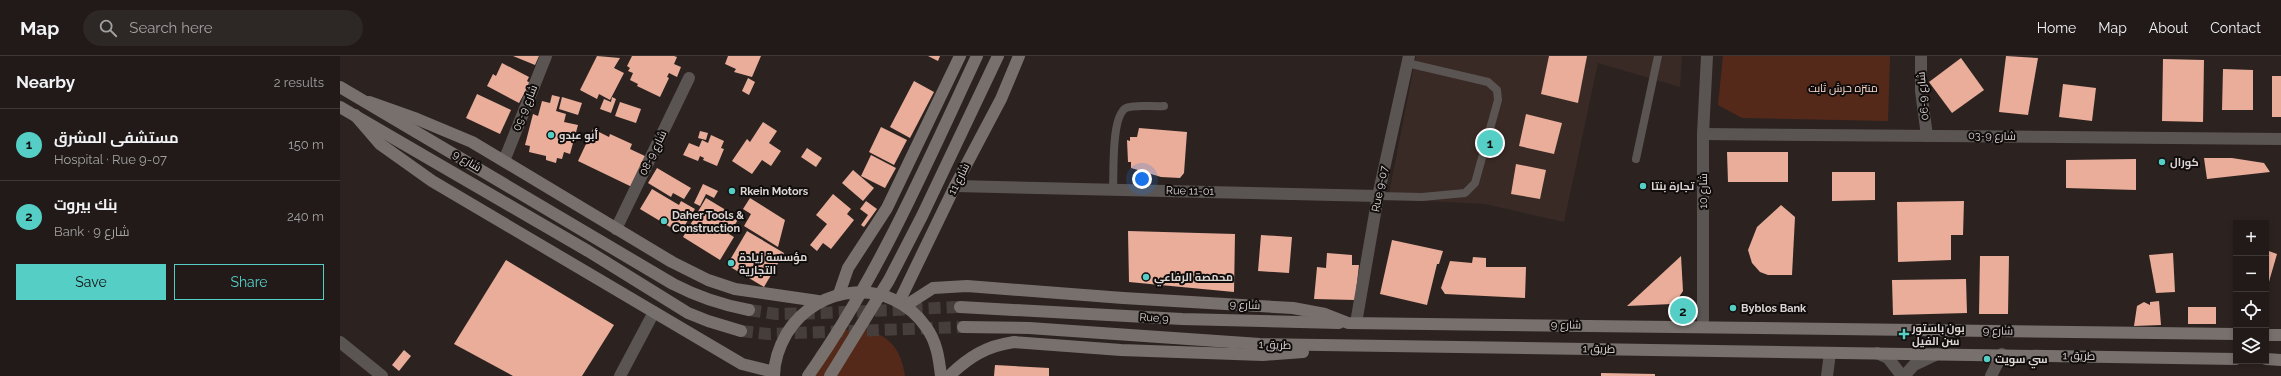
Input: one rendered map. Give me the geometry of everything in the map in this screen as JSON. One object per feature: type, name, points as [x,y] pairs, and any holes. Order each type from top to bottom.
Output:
[{"type":"main road","points":[[839,294],[848,268],[887,208],[960,56]]},
{"type":"main road","points":[[808,376],[852,311],[877,265],[977,56]]},
{"type":"main road","points":[[830,376],[889,280],[922,216],[998,56]]},
{"type":"main road","name":"شارع 11","points":[[902,304],[955,186],[1001,99],[1019,56]]},
{"type":"main road","name":"شارع 9","points":[[340,87],[369,102],[673,284],[699,297],[726,306],[749,310]]},
{"type":"main road","points":[[369,102],[441,128],[472,142],[672,262],[708,280],[735,289],[818,302]]},
{"type":"main road","points":[[340,107],[588,251],[688,313],[708,321],[741,330]]},
{"type":"main road","points":[[355,115],[380,144],[432,181],[742,364],[774,374],[780,344],[796,319],[818,302],[839,294],[870,292],[902,304],[926,327],[939,354],[941,376]]},
{"type":"main road","name":"شارع 9","points":[[902,304],[933,288],[967,286],[1123,298],[1293,308],[1325,314],[1352,323],[1703,326],[2233,334]]},
{"type":"main road","name":"Rue 9","points":[[960,307],[1189,320],[1352,323]]},
{"type":"main road","name":"طريق 1","points":[[963,327],[1029,328],[1260,344],[1830,353],[2002,354],[2233,359]]},
{"type":"main road","points":[[2269,334],[2281,335]]},
{"type":"main road","points":[[949,376],[982,350],[998,344],[1014,342],[1121,350],[1263,355],[1348,346]]},
{"type":"main road","points":[[2269,359],[2281,360]]},
{"type":"street","name":"شارع 9-09","points":[[504,161],[546,56]]},
{"type":"street","name":"شارع 10","points":[[1703,326],[1703,134],[1707,56]]},
{"type":"street","name":"شارع 9-06","points":[[1921,56],[1921,91],[1927,136]]},
{"type":"street","name":"Rue 9-07","points":[[1352,323],[1408,59]]},
{"type":"street","name":"شارع 9-08","points":[[616,228],[689,78]]},
{"type":"street","name":"شارع 9-03","points":[[1703,134],[2281,139]]},
{"type":"street","name":"Rue 11-01","points":[[955,186],[1378,196]]},
{"type":"street","points":[[620,376],[654,312]]},
{"type":"street","points":[[340,342],[382,376]]},
{"type":"street","points":[[1827,376],[1830,353]]},
{"type":"street","points":[[1877,353],[1888,358],[1903,376],[1914,365],[1937,354]]},
{"type":"street","points":[[1991,376],[2002,354]]},
{"type":"lane","points":[[1636,158],[1658,56]]},
{"type":"lane","points":[[1378,196],[1422,196],[1465,192],[1470,189],[1475,183],[1498,100],[1497,90],[1488,82],[1408,59]]},
{"type":"lane","points":[[1113,189],[1115,137],[1122,111],[1128,107],[1164,106]]},
{"type":"shaded area","points":[[1416,56],[1682,56],[1680,87],[1598,63],[1564,222],[1485,204],[1388,199]]},
{"type":"green space","name":"منتزه حرش ثابت","points":[[1723,56],[1890,56],[1888,121],[1742,118],[1718,105]]},
{"type":"green space","points":[[853,328],[874,332],[889,341],[899,355],[905,376],[810,376],[813,358],[823,344],[837,334]]},
{"type":"building","points":[[513,56],[539,56],[535,65]]},
{"type":"building","points":[[597,56],[620,58],[614,68],[624,73],[610,100],[599,94],[597,99],[580,90]]},
{"type":"building","points":[[632,56],[674,56],[677,57],[674,64],[681,67],[677,77],[669,73],[667,77],[669,78],[660,97],[637,86],[638,84],[630,80],[633,73],[628,71],[630,68],[627,66]]},
{"type":"building","points":[[728,56],[761,56],[752,77],[734,72],[736,69],[725,64]]},
{"type":"building","points":[[928,56],[940,56],[938,61]]},
{"type":"building","points":[[1549,56],[1587,56],[1578,103],[1541,94]]},
{"type":"building","points":[[2006,56],[2038,58],[2028,115],[1999,112]]},
{"type":"building","points":[[1961,58],[1984,90],[1952,113],[1929,82]]},
{"type":"building","points":[[2163,59],[2204,60],[2203,122],[2162,121]]},
{"type":"building","points":[[502,63],[529,77],[527,81],[530,83],[519,103],[487,86],[493,74],[496,76]]},
{"type":"building","points":[[2223,69],[2253,70],[2253,110],[2222,110]]},
{"type":"building","points":[[2272,76],[2281,76],[2281,117],[2272,117]]},
{"type":"building","points":[[748,78],[755,82],[749,95],[742,91]]},
{"type":"building","points":[[914,81],[934,92],[910,138],[890,127]]},
{"type":"building","points":[[2063,84],[2096,88],[2092,121],[2059,117]]},
{"type":"building","points":[[477,94],[511,110],[500,134],[466,118]]},
{"type":"building","name":"أبو عبدو","points":[[552,95],[560,97],[556,111],[566,114],[564,122],[578,125],[570,154],[564,152],[562,159],[557,158],[556,163],[546,160],[546,156],[529,152],[530,146],[525,145],[533,114],[538,116],[542,101],[550,103]]},
{"type":"building","points":[[562,97],[582,103],[578,115],[559,109]]},
{"type":"building","points":[[612,97],[616,99],[611,113],[600,109],[604,99],[611,102]]},
{"type":"building","points":[[620,102],[641,109],[636,123],[615,116]]},
{"type":"building","points":[[1526,114],[1562,123],[1554,154],[1519,146]]},
{"type":"building","points":[[763,122],[777,131],[769,143],[781,151],[771,166],[762,160],[752,174],[732,161],[747,139],[750,142]]},
{"type":"building","points":[[881,127],[907,140],[894,165],[869,152]]},
{"type":"building","points":[[1139,128],[1187,132],[1184,173],[1180,178],[1161,177],[1131,168],[1131,162],[1128,162],[1127,140],[1130,141],[1130,137],[1137,137]]},
{"type":"building","points":[[593,129],[609,137],[610,134],[632,144],[630,149],[647,157],[632,187],[578,161]]},
{"type":"building","points":[[700,131],[708,133],[706,140],[698,138]]},
{"type":"building","points":[[711,135],[724,141],[721,148],[724,149],[717,166],[703,160],[704,158],[700,156],[698,161],[683,155],[689,143],[699,147],[702,140],[708,143]]},
{"type":"building","points":[[807,148],[822,158],[816,167],[801,157]]},
{"type":"building","points":[[1727,152],[1788,152],[1788,182],[1728,182]]},
{"type":"building","points":[[871,155],[896,168],[885,188],[861,176]]},
{"type":"building","points":[[2204,158],[2232,158],[2264,163],[2270,172],[2207,179]]},
{"type":"building","points":[[2136,159],[2136,190],[2066,188],[2066,160]]},
{"type":"building","points":[[1516,164],[1546,170],[1540,199],[1511,194]]},
{"type":"building","points":[[657,168],[691,188],[684,199],[673,193],[671,197],[648,183]]},
{"type":"building","points":[[853,170],[874,188],[863,201],[842,183]]},
{"type":"building","points":[[1832,172],[1875,172],[1875,200],[1832,201]]},
{"type":"building","points":[[703,184],[718,191],[714,198],[706,194],[700,206],[694,203]]},
{"type":"building","points":[[652,189],[679,205],[681,201],[695,209],[680,233],[640,209]]},
{"type":"building","points":[[833,194],[851,209],[847,214],[854,220],[831,249],[823,243],[817,251],[810,245],[827,224],[816,215]]},
{"type":"building","points":[[706,198],[739,218],[729,234],[734,237],[720,260],[683,237]]},
{"type":"building","points":[[750,198],[785,220],[778,247],[744,226],[751,214],[743,209]]},
{"type":"building","points":[[866,201],[877,209],[864,227],[861,225],[868,215],[860,209]]},
{"type":"building","points":[[1964,201],[1963,235],[1951,235],[1951,260],[1898,262],[1897,202]]},
{"type":"building","points":[[1781,205],[1795,217],[1792,275],[1768,275],[1760,272],[1752,263],[1748,250],[1757,227]]},
{"type":"building","points":[[747,231],[784,253],[764,287],[727,265]]},
{"type":"building","points":[[1128,231],[1235,234],[1234,292],[1129,282]]},
{"type":"building","points":[[1261,235],[1292,237],[1289,273],[1258,271]]},
{"type":"building","points":[[1392,240],[1443,251],[1439,264],[1437,264],[1427,305],[1380,294]]},
{"type":"building","points":[[2269,251],[2277,254],[2269,282]]},
{"type":"building","points":[[1327,253],[1352,255],[1352,265],[1359,265],[1355,300],[1314,299],[1317,267],[1326,268]]},
{"type":"building","points":[[2173,253],[2175,292],[2156,293],[2149,255]]},
{"type":"building","points":[[1681,256],[1683,291],[1677,300],[1672,304],[1627,306]]},
{"type":"building","points":[[1980,256],[2009,256],[2008,314],[1979,314]]},
{"type":"building","points":[[1473,257],[1486,258],[1486,267],[1526,267],[1525,298],[1445,294],[1441,288],[1450,261],[1472,263]]},
{"type":"building","points":[[506,260],[614,325],[582,376],[513,376],[454,344]]},
{"type":"building","points":[[1966,279],[1967,313],[1893,315],[1892,280]]},
{"type":"building","points":[[2159,301],[2161,325],[2134,326],[2137,306],[2144,302],[2150,305],[2150,302]]},
{"type":"building","points":[[2188,307],[2216,307],[2216,324],[2188,324]]},
{"type":"building","points":[[404,350],[411,356],[399,371],[392,365]]},
{"type":"building","points":[[995,365],[1049,368],[1049,376],[994,376]]},
{"type":"building","points":[[1601,373],[1655,374],[1655,376],[1601,376]]},
{"type":"tunnel","points":[[749,310],[776,314],[960,307]]},
{"type":"tunnel","points":[[741,331],[768,334],[963,327]]},
{"type":"place","name":"أبو عبدو","points":[[551,135]]},
{"type":"place","name":"مستشفى المشرق","points":[[1490,143]]},
{"type":"place","name":"كورال","points":[[2162,162]]},
{"type":"place","name":"تجارة بنتا","points":[[1643,186]]},
{"type":"place","name":"Rkein Motors","points":[[732,191]]},
{"type":"place","name":"Daher Tools & Construction","points":[[664,221]]},
{"type":"place","name":"مؤسسة زيادة التجارية","points":[[731,263]]},
{"type":"place","name":"محمصة الرفاعي","points":[[1146,277]]},
{"type":"place","name":"Byblos Bank","points":[[1733,308]]},
{"type":"place","name":"بنك بيروت","points":[[1683,311]]},
{"type":"place","name":"بون باستور سن الفيل","points":[[1904,334]]},
{"type":"place","name":"سي سويت","points":[[1987,359]]}]
